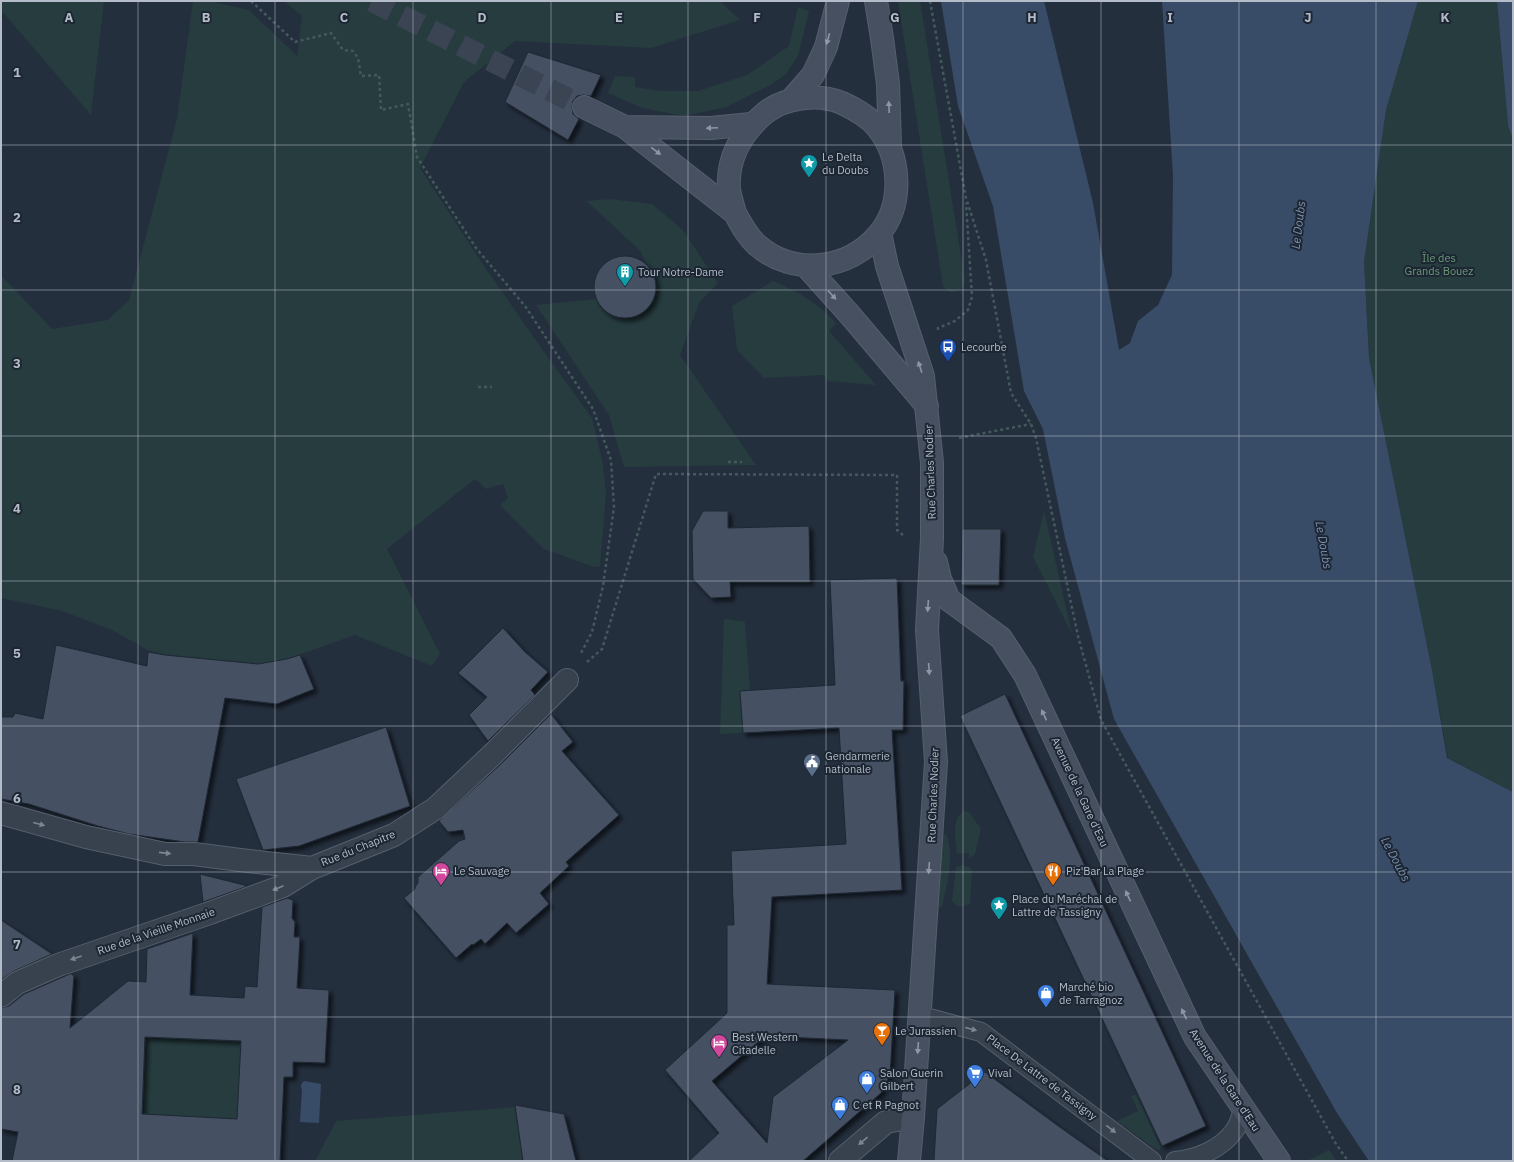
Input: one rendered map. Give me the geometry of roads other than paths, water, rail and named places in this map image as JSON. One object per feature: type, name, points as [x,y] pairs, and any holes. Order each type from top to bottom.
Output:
[{"type":"main road","points":[[791,100],[813,75],[826,46],[838,1]]},
{"type":"main road","points":[[876,1],[888,84],[890,146],[896,168],[897,191],[891,213],[880,233],[860,252],[847,258],[834,263],[806,266],[789,262],[774,256],[757,245],[744,230],[735,213],[729,190],[730,166],[738,144],[751,124],[769,110],[791,100],[814,97],[822,98],[837,101],[859,111],[877,126],[890,146]]},
{"type":"main road","points":[[584,106],[625,127],[735,213]]},
{"type":"main road","points":[[625,127],[711,128],[751,124]]},
{"type":"main road","name":"Rue Charles Nodier","points":[[880,233],[887,266],[923,376],[932,463],[932,539],[927,630],[936,762],[920,1017],[909,1161]]},
{"type":"main road","points":[[806,266],[850,315],[927,406]]},
{"type":"main road","name":"Avenue de la Gare d'Eau","points":[[932,539],[940,579],[949,600],[1001,638],[1025,675],[1195,1037],[1244,1108],[1278,1161]]},
{"type":"street","name":"Rue du Chapitre","points":[[1,813],[86,837],[165,854],[194,854],[312,868],[394,835],[436,808],[492,755],[567,680]]},
{"type":"street","name":"Rue de la Vieille Monnaie","points":[[1,996],[17,983],[58,965],[207,914],[283,886],[312,868]]},
{"type":"street","points":[[840,1161],[886,1122],[913,1118]]},
{"type":"lane","name":"Place De Lattre de Tassigny","points":[[920,1017],[980,1032],[1152,1161]]},
{"type":"lane","points":[[1175,1161],[1200,1157],[1224,1142],[1235,1130],[1244,1108]]},
{"type":"water","name":"Le Doubs","points":[[941,1],[1044,1],[1093,203],[1119,350],[1130,343],[1138,321],[1158,305],[1172,275],[1173,176],[1162,1],[1418,1],[1386,110],[1364,262],[1369,358],[1432,670],[1447,758],[1513,792],[1513,1161],[1369,1161],[1337,1113],[1114,719],[1065,538],[1043,429],[1024,391],[993,206],[958,106]]},
{"type":"water","points":[[1497,1],[1513,1],[1513,140],[1508,125]]},
{"type":"water","points":[[304,1081],[321,1084],[319,1123],[300,1122],[301,1086]]},
{"type":"tunnel","points":[[372,1],[584,107]]},
{"type":"place","name":"Le Delta du Doubs","points":[[809,178]]},
{"type":"place","name":"Tour Notre-Dame","points":[[625,287]]},
{"type":"place","name":"Lecourbe","points":[[948,362]]},
{"type":"place","name":"Gendarmerie nationale","points":[[812,777]]},
{"type":"place","name":"Le Sauvage","points":[[441,886]]},
{"type":"place","name":"Piz'Bar La Plage","points":[[1053,886]]},
{"type":"place","name":"Place du Maréchal de Lattre de Tassigny","points":[[999,920]]},
{"type":"place","name":"Marché bio de Tarragnoz","points":[[1046,1008]]},
{"type":"place","name":"Le Jurassien","points":[[882,1046]]},
{"type":"place","name":"Best Western Citadelle","points":[[719,1058]]},
{"type":"place","name":"Vival","points":[[975,1088]]},
{"type":"place","name":"Salon Guerin Gilbert","points":[[867,1094]]},
{"type":"place","name":"C et R Pagnot","points":[[840,1120]]},
{"type":"park label","name":"Île des Grands Bouez","points":[[1439,264]]}]
